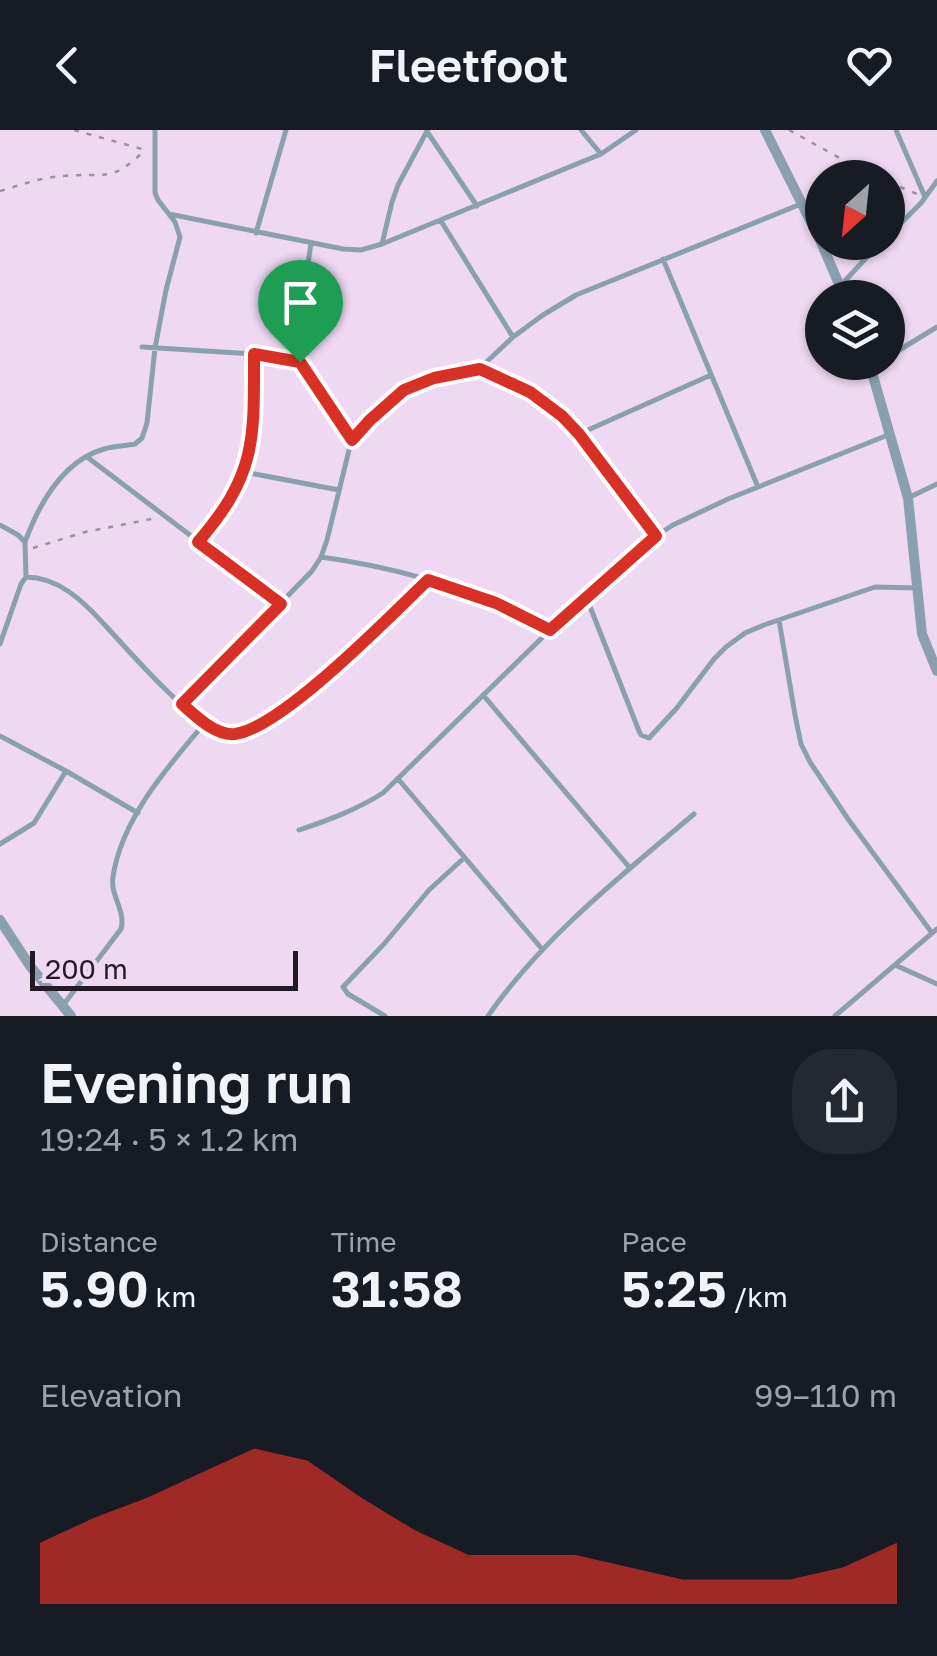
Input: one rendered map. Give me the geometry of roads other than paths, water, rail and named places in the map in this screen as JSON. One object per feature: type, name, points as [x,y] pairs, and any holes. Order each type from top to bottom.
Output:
[{"type":"street","points":[[765,130],[837,280]]},
{"type":"street","points":[[876,380],[908,498],[922,634],[936,666]]},
{"type":"street","points":[[0,920],[30,966],[71,1016]]},
{"type":"lane","points":[[0,644],[26,577],[26,546],[35,514],[46,494],[87,457],[108,448],[135,444],[142,438],[166,290],[180,243],[179,229],[155,193],[155,130]]},
{"type":"lane","points":[[256,233],[286,130]]},
{"type":"lane","points":[[582,130],[601,154]]},
{"type":"lane","points":[[169,214],[361,250],[601,154],[636,130]]},
{"type":"lane","points":[[896,130],[925,198]]},
{"type":"lane","points":[[426,131],[477,206]]},
{"type":"lane","points":[[382,244],[392,202],[426,131]]},
{"type":"lane","points":[[905,219],[937,181]]},
{"type":"lane","points":[[182,704],[312,571],[321,557],[352,440],[379,410],[404,390],[434,378],[480,369],[513,337],[576,295],[801,204]]},
{"type":"lane","points":[[440,220],[513,337]]},
{"type":"lane","points":[[311,243],[297,348],[300,362],[352,440]]},
{"type":"lane","points":[[663,259],[758,487]]},
{"type":"lane","points":[[846,280],[864,260]]},
{"type":"lane","points":[[905,347],[937,327]]},
{"type":"lane","points":[[142,347],[254,354],[300,362]]},
{"type":"lane","points":[[198,542],[230,501],[251,449],[254,354]]},
{"type":"lane","points":[[480,369],[530,392],[562,416],[656,536]]},
{"type":"lane","points":[[579,434],[711,375]]},
{"type":"lane","points":[[300,830],[362,806],[399,780],[550,630],[656,536],[758,487],[891,434]]},
{"type":"lane","points":[[87,457],[281,604]]},
{"type":"lane","points":[[244,472],[339,490]]},
{"type":"lane","points":[[908,498],[937,484]]},
{"type":"lane","points":[[0,525],[18,535],[26,546]]},
{"type":"lane","points":[[321,557],[428,580],[496,603],[550,630]]},
{"type":"lane","points":[[26,577],[44,579],[79,600],[182,704],[220,732],[232,734],[276,714],[334,668],[428,580]]},
{"type":"lane","points":[[587,600],[639,731],[650,738],[726,647],[745,634],[876,588],[916,588]]},
{"type":"lane","points":[[779,620],[795,716],[810,762],[875,857],[935,932],[836,1016]]},
{"type":"lane","points":[[483,695],[630,868]]},
{"type":"lane","points":[[62,1006],[121,930],[123,915],[112,886],[116,860],[159,779],[204,722]]},
{"type":"lane","points":[[0,736],[138,813]]},
{"type":"lane","points":[[0,844],[34,823],[66,770]]},
{"type":"lane","points":[[399,780],[542,949]]},
{"type":"lane","points":[[488,1016],[542,949],[694,814]]},
{"type":"lane","points":[[385,1016],[343,987],[429,890],[464,858]]},
{"type":"lane","points":[[894,965],[937,984]]}]
